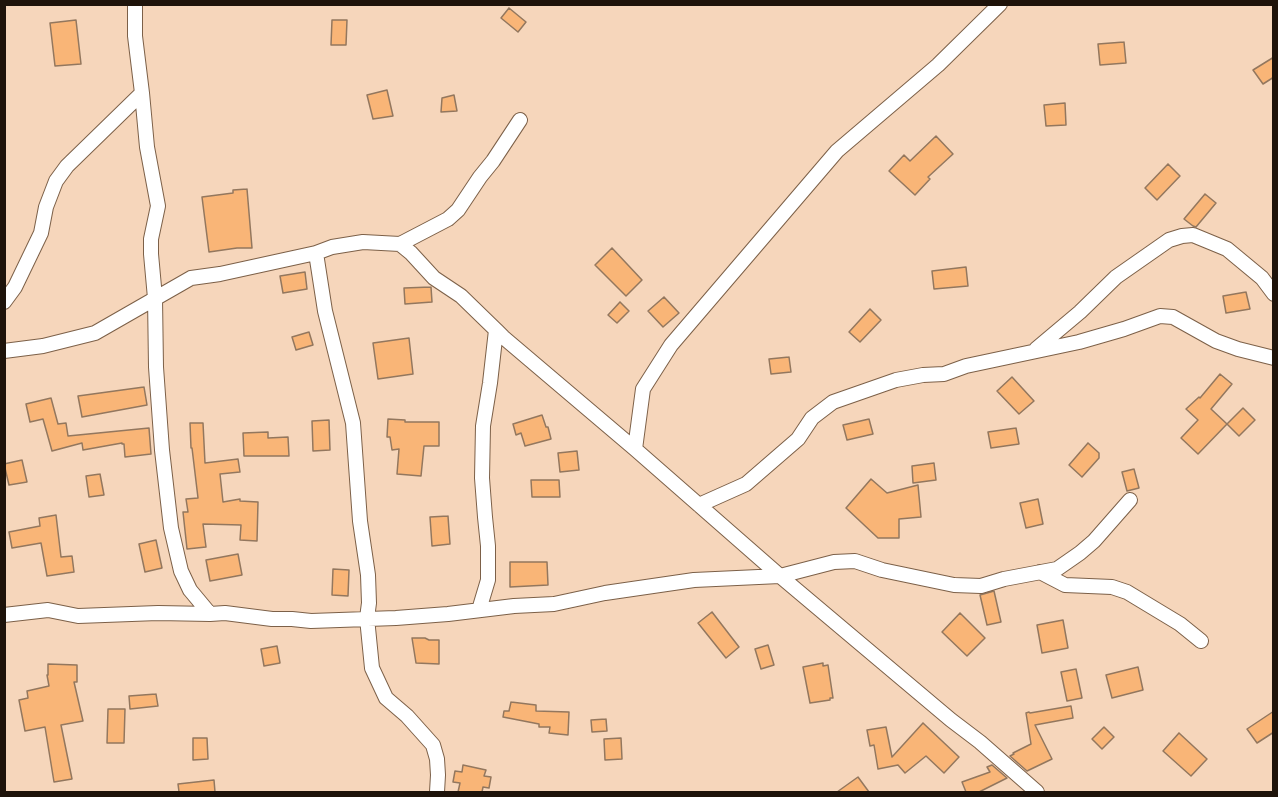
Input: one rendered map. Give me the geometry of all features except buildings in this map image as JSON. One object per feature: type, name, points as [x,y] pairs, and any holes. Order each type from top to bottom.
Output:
[{"type":"street","points":[[135,4],[135,36],[147,147],[158,206],[150,239],[155,298],[156,368],[171,528],[181,571],[190,590],[210,614]]},
{"type":"street","points":[[635,448],[643,389],[671,345],[837,151],[938,65],[1000,4]]},
{"type":"street","points":[[4,302],[15,286],[41,233],[46,207],[56,181],[67,166],[142,93]]},
{"type":"street","points":[[4,351],[95,333],[191,278],[316,253],[332,247],[363,242],[400,244],[448,219],[458,210],[520,120]]},
{"type":"street","points":[[1034,351],[1080,312],[1116,277],[1168,240],[1182,236],[1193,235],[1227,249],[1262,278],[1274,294]]},
{"type":"street","points":[[400,244],[434,278],[461,296],[503,337],[635,448],[780,576],[1037,792]]},
{"type":"street","points":[[316,253],[326,311],[353,423],[360,521],[368,575],[367,618],[372,668],[386,698],[407,716],[433,745],[437,759],[437,792]]},
{"type":"street","points":[[699,505],[746,484],[798,439],[812,418],[833,402],[896,380],[944,374],[966,366],[1079,342],[1160,316],[1173,317],[1238,349],[1274,358]]},
{"type":"street","points":[[479,610],[488,580],[488,546],[482,478],[483,426],[496,330]]},
{"type":"street","points":[[4,615],[48,610],[78,616],[230,613],[272,619],[311,621],[396,618],[554,604],[605,593],[694,580],[780,576],[834,562],[855,561],[882,570],[954,585],[981,586],[1004,579],[1057,569],[1094,541],[1130,500]]},
{"type":"street","points":[[1040,572],[1065,585],[1112,587],[1127,592],[1180,624],[1201,641]]}]
